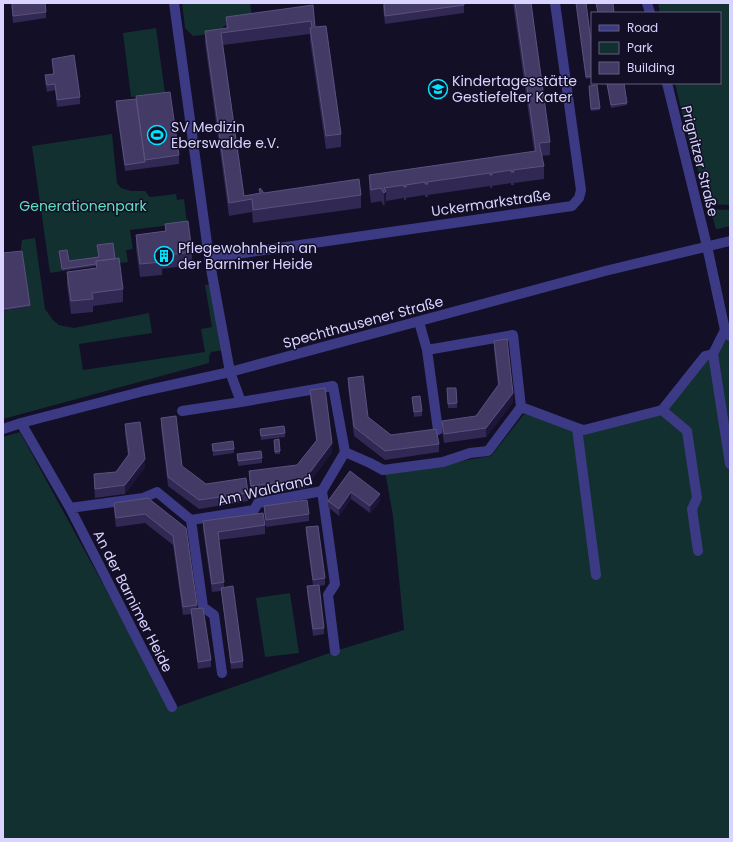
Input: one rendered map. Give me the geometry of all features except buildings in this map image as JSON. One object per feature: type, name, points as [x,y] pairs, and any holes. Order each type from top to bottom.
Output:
[{"type":"street","points":[[174,3],[209,258],[230,372],[241,402]]},
{"type":"street","name":"Uckermarkstraße","points":[[209,258],[572,206],[579,198],[581,190],[555,3]]},
{"type":"street","name":"Prignitzer Straße","points":[[667,84],[727,333]]},
{"type":"street","name":"Spechthausener Straße","points":[[3,429],[21,423],[144,392],[230,372],[618,268],[730,241]]},
{"type":"street","points":[[419,322],[427,350],[438,430]]},
{"type":"street","points":[[521,407],[584,430],[662,410],[705,356],[713,354],[727,333]]},
{"type":"street","points":[[345,452],[370,462],[383,470],[443,462],[470,453],[488,451],[521,407],[513,335],[427,350]]},
{"type":"street","points":[[713,354],[730,464]]},
{"type":"street","points":[[182,411],[333,386],[345,452],[322,491],[335,584],[328,595],[335,651]]},
{"type":"street","points":[[662,410],[687,431],[697,498],[692,509],[698,551]]},
{"type":"street","name":"An der Barnimer Heide","points":[[21,423],[70,508],[172,707]]},
{"type":"street","points":[[578,428],[596,575]]},
{"type":"street","name":"Am Waldrand","points":[[191,520],[254,510],[258,504],[322,491]]},
{"type":"street","points":[[70,508],[143,498],[157,492],[191,520],[203,607],[214,615],[222,673]]},
{"type":"green space","points":[[182,3],[250,3],[253,22],[224,26],[219,33],[193,36],[185,28]]},
{"type":"green space","points":[[658,3],[730,3],[730,205],[709,204],[691,151],[675,84],[721,84],[721,12],[660,12]]},
{"type":"green space","points":[[156,28],[165,93],[131,97],[123,33]]},
{"type":"green space","name":"Generationenpark","points":[[112,134],[117,183],[121,188],[131,191],[145,191],[150,197],[176,194],[177,200],[184,199],[187,223],[130,230],[133,249],[126,250],[128,262],[115,264],[98,247],[99,259],[69,263],[59,253],[62,271],[50,273],[32,146]]},
{"type":"green space","points":[[710,209],[730,210],[730,226],[716,229]]},
{"type":"green space","points":[[35,238],[45,309],[53,320],[59,325],[74,328],[149,313],[152,333],[79,344],[83,370],[205,352],[201,329],[212,327],[205,285],[212,284],[224,350],[211,352],[209,363],[3,419],[3,311],[30,307],[21,247],[22,240]]},
{"type":"green space","points":[[725,330],[730,336],[730,839],[3,839],[3,437],[20,432],[171,709],[335,651],[404,630],[393,516],[385,471],[491,456],[524,414],[584,430],[662,410]]},
{"type":"green space","points":[[290,593],[299,653],[265,657],[256,598]]},
{"type":"place","name":"Kindertagesstätte Gestiefelter Kater","points":[[438,89]]},
{"type":"place","name":"SV Medizin Eberswalde e.V.","points":[[157,135]]},
{"type":"place","name":"Pflegewohnheim an der Barnimer Heide","points":[[164,256]]}]
